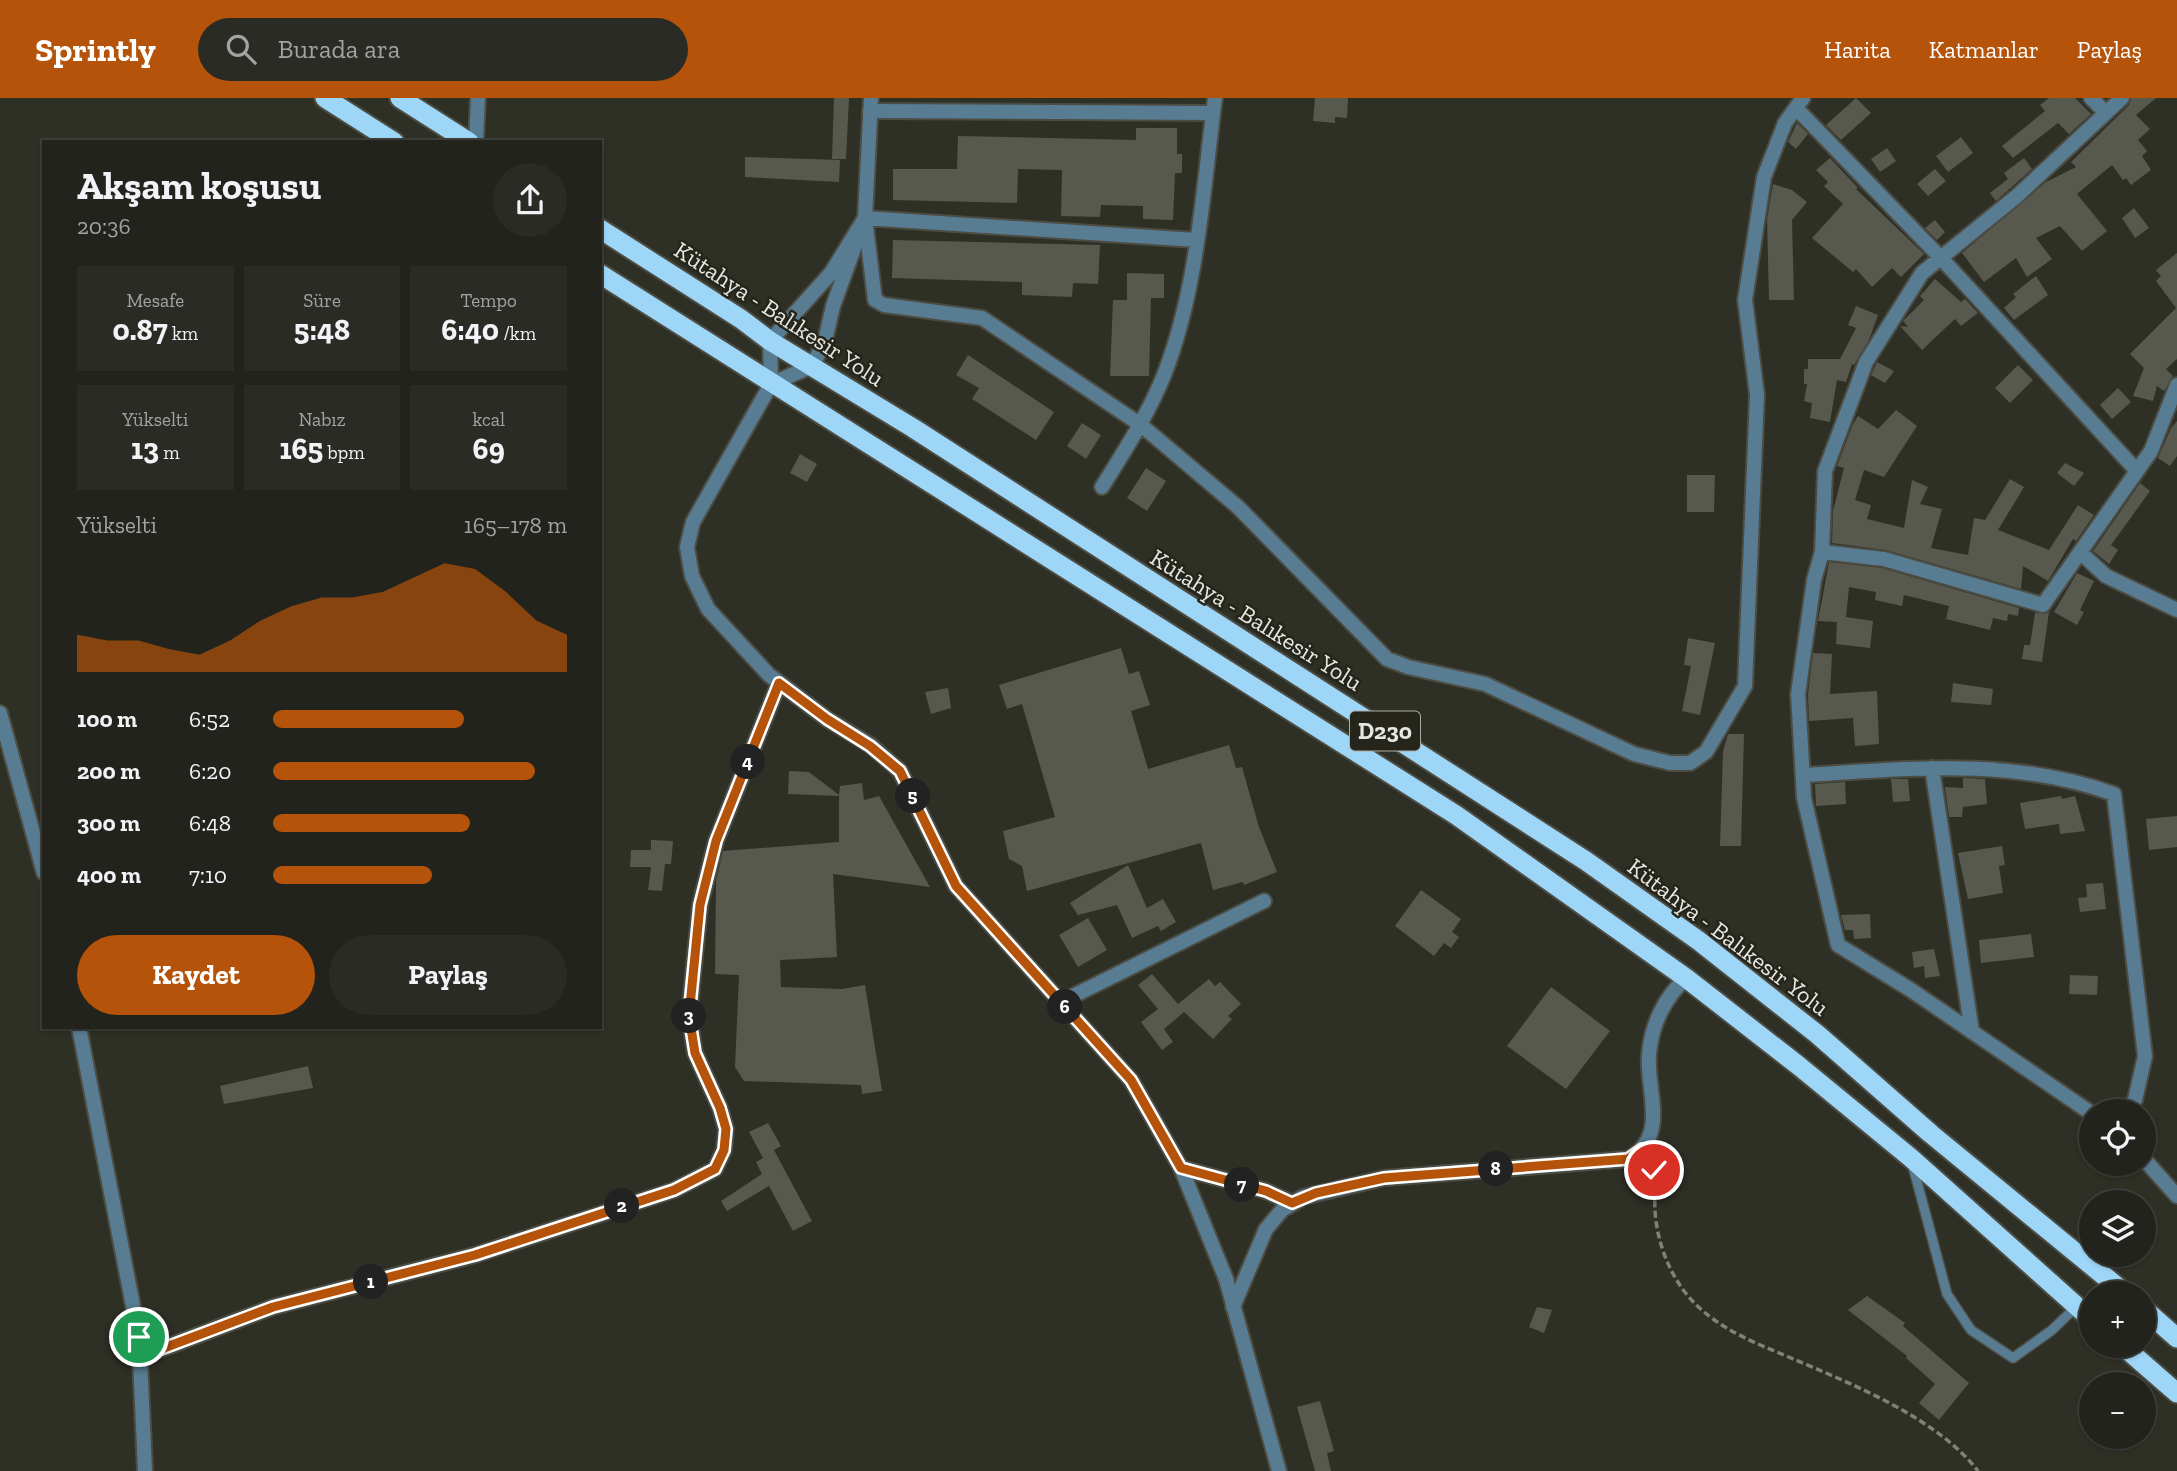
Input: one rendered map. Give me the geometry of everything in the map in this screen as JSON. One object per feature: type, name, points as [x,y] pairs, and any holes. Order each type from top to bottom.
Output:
[{"type":"highway","points":[[325,98],[391,140]]},
{"type":"highway","points":[[400,98],[466,140]]},
{"type":"highway","name":"Kütahya - Balıkesir Yolu","points":[[602,230],[741,319],[770,341],[913,428],[1262,655],[1472,785],[1587,861],[1699,941],[1817,1034],[1931,1135],[2110,1281]]},
{"type":"highway","name":"D230","points":[[602,275],[1456,815],[1686,978],[1911,1158],[2079,1308]]},
{"type":"highway","points":[[2156,1320],[2177,1338]]},
{"type":"highway","points":[[2137,1358],[2177,1393]]},
{"type":"street","points":[[475,140],[478,98]]},
{"type":"street","points":[[2091,98],[2106,113]]},
{"type":"street","points":[[2079,1105],[1838,945],[1814,847],[1803,775],[1798,694],[1814,580],[1822,552],[1825,471],[1866,362],[1922,273],[2017,196],[2122,98]]},
{"type":"street","points":[[1102,486],[1141,425],[1164,374],[1181,321],[1196,240],[1214,105],[870,105],[866,218],[875,300],[884,304],[982,318],[1141,425],[1238,507],[1387,659],[1408,667],[1485,684],[1634,754],[1670,763],[1690,763],[1706,752],[1745,686],[1751,615],[1757,395],[1745,300],[1764,177],[1785,123],[1799,103],[2137,471]]},
{"type":"street","points":[[866,218],[1196,240]]},
{"type":"street","points":[[866,218],[831,273],[770,341],[771,384],[716,477],[693,522],[687,547],[692,576],[708,609],[779,683],[827,719],[870,746],[900,771],[956,886],[1131,1080],[1181,1168],[1226,1279],[1279,1471]]},
{"type":"street","points":[[771,384],[812,366],[825,341],[833,306],[866,218]]},
{"type":"street","points":[[1822,552],[1884,559],[2043,605],[2151,451],[2177,385]]},
{"type":"street","points":[[2081,553],[2106,576],[2176,608]]},
{"type":"street","points":[[140,1357],[273,1307],[502,1246],[674,1190],[715,1169],[724,1150],[726,1129],[720,1108],[695,1053],[689,1016],[700,905],[716,841],[779,683]]},
{"type":"street","points":[[0,713],[42,866]]},
{"type":"street","points":[[1803,775],[1960,766],[2077,780],[2114,794],[2146,1056],[2135,1099]]},
{"type":"street","points":[[1932,768],[1972,1032]]},
{"type":"street","points":[[1061,1002],[1264,901]]},
{"type":"street","points":[[1233,1307],[1266,1229],[1292,1203],[1316,1193],[1384,1178],[1628,1159],[1642,1149],[1654,1121],[1649,1054],[1667,995],[1686,978]]},
{"type":"street","points":[[79,1029],[137,1324],[145,1471]]},
{"type":"street","points":[[1181,1168],[1266,1191],[1292,1203]]},
{"type":"street","points":[[2156,1172],[2177,1195]]},
{"type":"lane","points":[[1911,1158],[1947,1294],[1971,1330],[2013,1357],[2079,1315]]},
{"type":"path","points":[[1642,1149],[1653,1165],[1655,1213],[1664,1254],[1684,1290],[1697,1306],[1736,1335],[1859,1387],[1924,1424],[1978,1471]]},
{"type":"building","points":[[834,98],[849,98],[846,159],[832,159]]},
{"type":"building","points":[[1315,98],[1348,98],[1347,118],[1335,117],[1335,123],[1313,121]]},
{"type":"building","points":[[1856,98],[1871,113],[1841,140],[1826,125]]},
{"type":"building","points":[[2049,98],[2075,98],[2091,114],[2069,134],[2058,123],[2013,158],[2002,146],[2045,111],[2040,105]]},
{"type":"building","points":[[2131,98],[2156,98],[2136,115],[2150,129],[2138,140],[2147,151],[2142,156],[2151,170],[2131,185],[2126,178],[2123,180],[2112,165],[2077,194],[2107,231],[2082,251],[2060,226],[2036,238],[2052,259],[2027,277],[2016,258],[1984,282],[1962,253],[2046,182],[2076,167],[2071,162],[2129,105]]},
{"type":"building","points":[[1797,123],[1808,134],[1796,149],[1788,142]]},
{"type":"building","points":[[1136,128],[1177,128],[1177,154],[1182,154],[1182,173],[1175,173],[1173,220],[1143,219],[1143,206],[1101,205],[1100,217],[1061,216],[1062,170],[1018,169],[1017,203],[893,200],[893,169],[957,169],[958,136],[1136,140]]},
{"type":"building","points":[[1961,137],[1973,153],[1948,172],[1936,156]]},
{"type":"building","points":[[1887,148],[1896,161],[1880,172],[1871,159]]},
{"type":"building","points":[[745,157],[840,160],[839,182],[745,177]]},
{"type":"building","points":[[1830,158],[1858,188],[1856,189],[1924,254],[1901,277],[1892,268],[1872,287],[1856,269],[1853,272],[1812,238],[1843,204],[1824,186],[1828,182],[1816,170]]},
{"type":"building","points":[[2024,158],[2032,169],[1996,201],[1990,193],[2008,179],[2004,173]]},
{"type":"building","points":[[1935,169],[1946,181],[1928,196],[1917,184]]},
{"type":"building","points":[[1773,184],[1792,190],[1807,202],[1792,220],[1794,300],[1769,300],[1767,219]]},
{"type":"building","points":[[2134,208],[2149,228],[2135,238],[2122,218]]},
{"type":"building","points":[[1935,220],[1945,232],[1937,240],[1925,228]]},
{"type":"building","points":[[893,240],[1100,245],[1098,284],[1073,283],[1072,297],[1022,295],[1022,282],[892,278]]},
{"type":"building","points":[[2177,253],[2177,359],[2166,369],[2173,376],[2164,391],[2157,386],[2153,401],[2133,396],[2144,368],[2130,354],[2176,308],[2156,281],[2161,276],[2156,270]]},
{"type":"building","points":[[1127,273],[1164,274],[1164,298],[1151,298],[1149,376],[1110,376],[1113,300],[1127,300]]},
{"type":"building","points":[[2036,276],[2048,295],[2014,320],[2004,308],[2016,297],[2013,294]]},
{"type":"building","points":[[1935,279],[1961,302],[1965,299],[1978,313],[1961,326],[1955,319],[1922,350],[1900,326],[1908,327],[1903,321],[1924,300],[1920,296]]},
{"type":"building","points":[[1856,306],[1878,315],[1869,340],[1854,365],[1852,364],[1846,382],[1837,380],[1830,422],[1810,418],[1812,403],[1804,401],[1807,384],[1804,384],[1804,369],[1808,369],[1808,359],[1840,359],[1856,328],[1848,325]]},
{"type":"building","points":[[968,355],[1054,412],[1036,440],[972,399],[979,388],[956,375]]},
{"type":"building","points":[[1877,362],[1894,371],[1885,383],[1871,375]]},
{"type":"building","points":[[2018,365],[2033,380],[2010,403],[1995,388]]},
{"type":"building","points":[[2118,388],[2131,402],[2112,419],[2100,405]]},
{"type":"building","points":[[1896,410],[1917,426],[1884,477],[1864,470],[1855,500],[1871,505],[1867,519],[1904,528],[1912,480],[1928,487],[1920,504],[1942,509],[1931,548],[1968,555],[1974,518],[1985,520],[2010,479],[2024,487],[1998,530],[2049,550],[2078,505],[2094,515],[2076,541],[2073,539],[2048,581],[2023,566],[2021,589],[1886,550],[1832,543],[1833,511],[1844,468],[1837,466],[1853,424],[1858,416],[1878,429]]},
{"type":"building","points":[[2177,421],[2177,456],[2170,466],[2158,458],[2171,428]]},
{"type":"building","points":[[1082,423],[1101,435],[1086,459],[1067,446]]},
{"type":"building","points":[[800,454],[817,464],[807,482],[790,473]]},
{"type":"building","points":[[2065,463],[2084,473],[2074,486],[2057,473]]},
{"type":"building","points":[[1146,468],[1166,481],[1147,511],[1127,498]]},
{"type":"building","points":[[1687,475],[1715,475],[1714,512],[1687,512]]},
{"type":"building","points":[[2140,483],[2150,491],[2111,545],[2118,550],[2109,564],[2093,551]]},
{"type":"building","points":[[1829,562],[1882,568],[2019,608],[2018,616],[2008,614],[2007,621],[1993,618],[1990,630],[1946,619],[1949,606],[1904,595],[1902,606],[1875,600],[1876,592],[1849,587],[1846,617],[1873,621],[1870,648],[1836,644],[1837,622],[1818,621]]},
{"type":"building","points":[[2077,573],[2094,581],[2080,610],[2084,612],[2077,625],[2054,612]]},
{"type":"building","points":[[2049,612],[2042,662],[2022,659],[2024,645],[2030,645],[2035,613]]},
{"type":"building","points":[[1688,638],[1715,643],[1700,715],[1682,711],[1691,666],[1684,665]]},
{"type":"building","points":[[1121,648],[1129,674],[1139,671],[1150,705],[1131,711],[1148,769],[1229,745],[1236,768],[1242,767],[1259,827],[1277,872],[1244,885],[1243,882],[1213,890],[1201,843],[1027,891],[1022,866],[1009,859],[1003,831],[1055,817],[1022,704],[1007,709],[999,685]]},
{"type":"building","points":[[1813,653],[1832,654],[1830,694],[1877,691],[1879,744],[1855,746],[1853,718],[1809,721],[1808,694]]},
{"type":"building","points":[[1953,683],[1993,689],[1991,705],[1951,702]]},
{"type":"building","points":[[948,688],[951,708],[931,714],[925,692]]},
{"type":"building","points":[[1728,734],[1744,734],[1741,846],[1720,846],[1723,751]]},
{"type":"building","points":[[789,771],[809,772],[839,795],[840,786],[862,783],[864,800],[879,796],[930,887],[833,874],[837,957],[780,960],[781,987],[842,989],[865,985],[882,1091],[862,1094],[861,1085],[744,1081],[735,1067],[739,975],[715,974],[716,881],[723,851],[839,842],[839,796],[788,794]]},
{"type":"building","points":[[1963,778],[1985,779],[1987,804],[1963,807],[1962,817],[1949,817],[1945,787],[1963,788]]},
{"type":"building","points":[[1891,779],[1908,779],[1910,801],[1893,802]]},
{"type":"building","points":[[1845,782],[1846,804],[1816,806],[1815,784]]},
{"type":"building","points":[[2061,796],[2062,799],[2075,796],[2085,831],[2060,834],[2059,824],[2025,829],[2020,803]]},
{"type":"building","points":[[2177,816],[2177,847],[2149,850],[2146,819]]},
{"type":"building","points":[[651,840],[673,841],[671,864],[665,864],[662,891],[648,890],[651,867],[630,867],[631,850],[651,850]]},
{"type":"building","points":[[2002,846],[2005,865],[1999,866],[2003,893],[1968,899],[1958,853]]},
{"type":"building","points":[[1128,865],[1147,908],[1163,899],[1176,922],[1161,931],[1158,926],[1132,938],[1117,905],[1078,915],[1070,903]]},
{"type":"building","points":[[2103,883],[2106,909],[2080,912],[2078,898],[2087,897],[2086,884]]},
{"type":"building","points":[[1421,890],[1461,919],[1452,932],[1459,937],[1451,948],[1444,943],[1434,956],[1395,926]]},
{"type":"building","points":[[1870,914],[1871,938],[1854,939],[1853,930],[1845,930],[1841,915]]},
{"type":"building","points":[[1088,918],[1107,950],[1078,967],[1059,935]]},
{"type":"building","points":[[2031,934],[2034,957],[1981,963],[1979,940]]},
{"type":"building","points":[[1934,949],[1940,976],[1925,978],[1924,966],[1914,968],[1912,952]]},
{"type":"building","points":[[1152,974],[1178,1004],[1209,979],[1215,986],[1220,982],[1241,1004],[1228,1016],[1232,1019],[1213,1039],[1184,1012],[1164,1029],[1173,1042],[1162,1050],[1141,1022],[1158,1009],[1138,985]]},
{"type":"building","points":[[2070,975],[2098,976],[2097,995],[2069,994]]},
{"type":"building","points":[[1551,987],[1610,1031],[1566,1089],[1507,1046]]},
{"type":"building","points":[[308,1066],[313,1088],[224,1104],[220,1086]]},
{"type":"building","points":[[768,1123],[781,1146],[774,1150],[812,1221],[793,1231],[769,1186],[727,1211],[721,1201],[762,1174],[756,1162],[763,1158],[749,1132]]},
{"type":"building","points":[[1867,1296],[1905,1323],[1903,1326],[1969,1383],[1939,1420],[1919,1403],[1935,1384],[1906,1358],[1907,1356],[1848,1310]]},
{"type":"building","points":[[1537,1307],[1552,1310],[1544,1333],[1529,1327]]},
{"type":"building","points":[[1320,1401],[1334,1451],[1327,1453],[1331,1471],[1315,1471],[1297,1407]]},
{"type":"route","points":[[139,1337],[140,1357],[273,1307],[475,1255],[674,1190],[715,1169],[724,1150],[726,1129],[720,1108],[695,1053],[689,1016],[700,905],[716,841],[779,683],[827,719],[870,746],[900,771],[956,886],[1131,1080],[1181,1168],[1266,1191],[1292,1203],[1316,1193],[1384,1178],[1628,1159],[1642,1149],[1650,1157],[1654,1170]]}]
